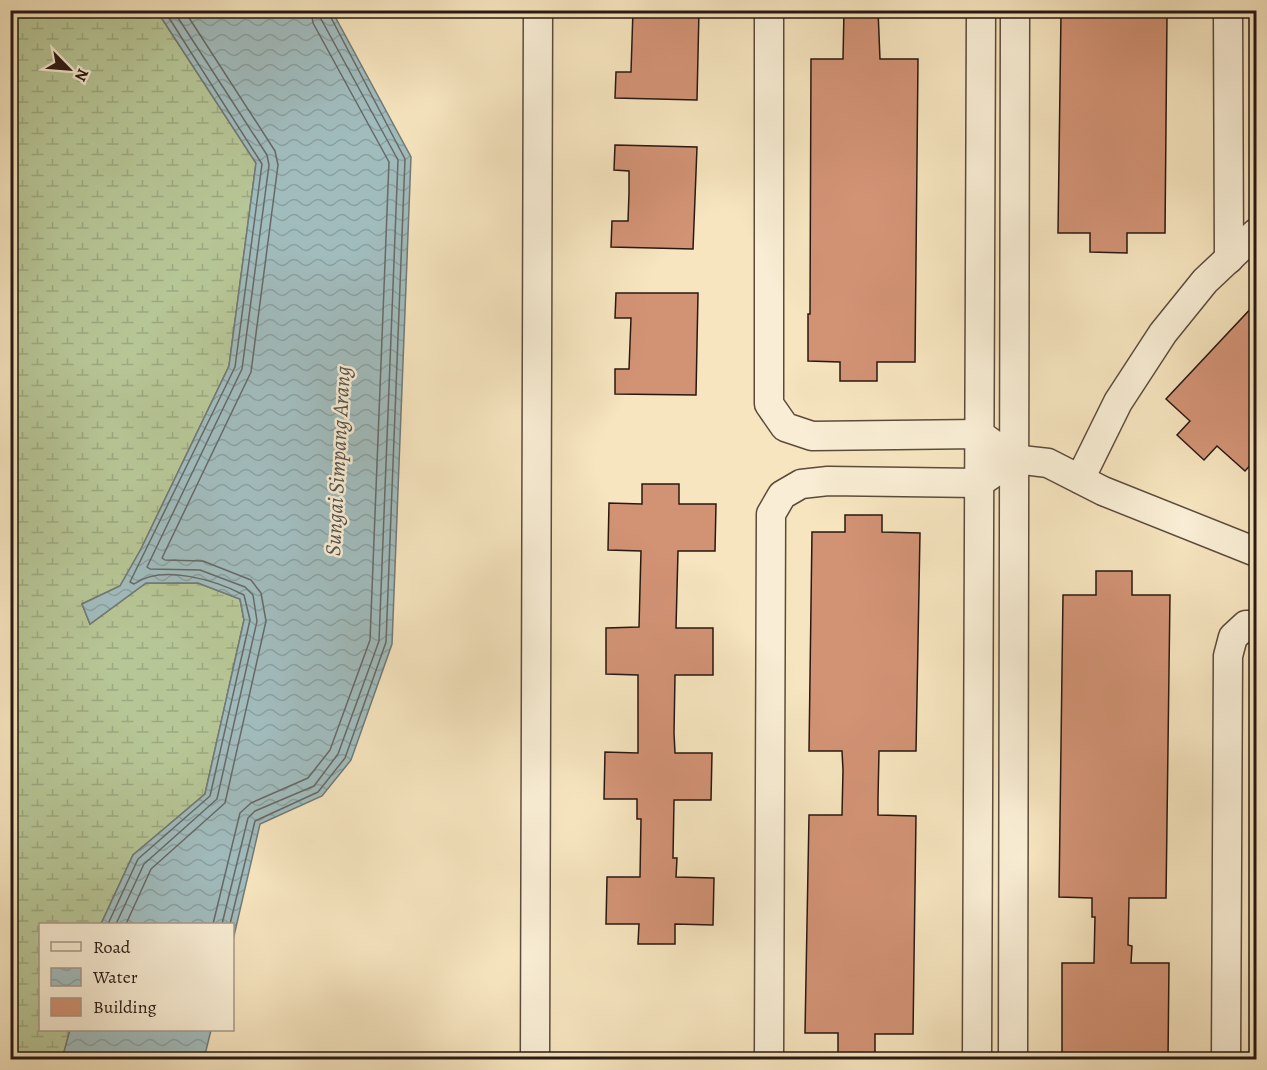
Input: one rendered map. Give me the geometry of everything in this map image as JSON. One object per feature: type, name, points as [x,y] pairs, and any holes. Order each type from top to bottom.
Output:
[{"type":"street","points":[[535,1059],[538,10]]},
{"type":"street","points":[[769,10],[769,404],[785,427],[812,436],[979,434],[1014,459],[1048,463],[1080,479],[1257,552]]},
{"type":"street","points":[[977,1059],[981,10]]},
{"type":"street","points":[[1013,1059],[1015,10]]},
{"type":"street","points":[[1228,10],[1228,259]]},
{"type":"street","points":[[1080,479],[1118,402],[1163,333],[1206,281],[1257,233]]},
{"type":"street","points":[[769,1059],[771,514],[782,495],[801,484],[828,481],[979,483],[1014,459]]},
{"type":"street","points":[[1226,1059],[1227,656],[1233,637],[1246,625],[1257,625]]},
{"type":"green space","points":[[10,11],[157,11],[256,163],[229,366],[141,549],[120,586],[82,604],[90,624],[146,583],[198,583],[240,599],[244,620],[205,794],[133,855],[101,923],[39,923],[39,1031],[70,1031],[62,1060],[10,1059]]},
{"type":"water","name":"Sungai Simpang Arang","points":[[157,11],[332,11],[411,157],[392,644],[351,760],[322,796],[260,824],[234,936],[234,923],[101,923],[133,855],[205,794],[244,620],[240,599],[198,583],[146,583],[90,624],[82,604],[120,586],[141,549],[229,366],[256,163]]},
{"type":"water","points":[[70,1031],[211,1031],[204,1059],[62,1059]]},
{"type":"building","points":[[633,10],[699,10],[697,100],[615,98],[616,72],[631,72]]},
{"type":"building","points":[[844,10],[878,10],[880,59],[918,59],[915,362],[877,362],[877,381],[840,381],[840,362],[808,361],[811,59],[843,59]]},
{"type":"building","points":[[1093,10],[1167,15],[1165,233],[1127,233],[1127,253],[1090,252],[1090,233],[1058,233],[1061,14],[1093,14]]},
{"type":"building","points":[[615,145],[697,147],[693,249],[611,247],[612,221],[628,221],[629,171],[614,170]]},
{"type":"building","points":[[616,293],[698,293],[696,395],[615,394],[615,369],[629,369],[631,318],[615,318]]},
{"type":"building","points":[[1257,302],[1257,458],[1245,471],[1217,446],[1204,460],[1177,435],[1190,421],[1166,399]]},
{"type":"building","points":[[642,484],[679,484],[679,504],[716,504],[715,551],[678,551],[676,628],[713,628],[713,675],[675,675],[675,753],[712,753],[711,800],[674,800],[673,858],[677,858],[676,877],[714,878],[713,925],[675,924],[675,944],[638,944],[639,924],[606,924],[607,877],[640,877],[641,819],[637,819],[637,799],[604,799],[605,752],[638,753],[638,675],[606,674],[606,628],[639,627],[641,551],[608,550],[609,503],[642,504]]},
{"type":"building","points":[[845,515],[882,515],[882,532],[920,533],[916,751],[879,751],[878,798],[878,815],[916,816],[913,1034],[875,1034],[875,1053],[838,1053],[838,1033],[805,1033],[809,815],[842,815],[843,770],[842,751],[809,751],[812,532],[845,532]]},
{"type":"building","points":[[1096,571],[1132,571],[1132,595],[1170,595],[1166,898],[1129,898],[1128,945],[1132,946],[1131,963],[1169,963],[1168,1059],[1062,1059],[1062,963],[1094,963],[1095,917],[1092,917],[1092,898],[1059,897],[1063,595],[1096,595]]}]
